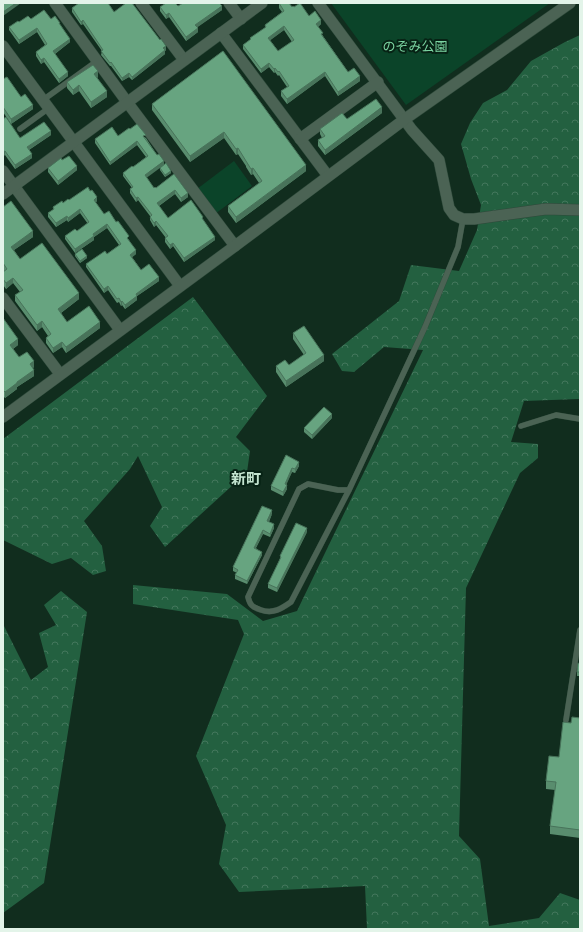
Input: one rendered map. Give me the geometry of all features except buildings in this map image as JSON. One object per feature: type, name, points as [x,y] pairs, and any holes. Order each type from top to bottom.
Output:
[{"type":"street","points":[[55,3],[235,246]]},
{"type":"street","points":[[141,3],[184,60]]},
{"type":"street","points":[[229,3],[241,19]]},
{"type":"street","points":[[3,194],[262,3]]},
{"type":"street","points":[[318,3],[378,82],[412,130],[439,160],[449,208],[454,215],[464,219],[474,219],[546,209],[580,210]]},
{"type":"street","points":[[3,417],[405,119],[570,3]]},
{"type":"street","points":[[221,33],[328,176]]},
{"type":"street","points":[[3,46],[180,286]]},
{"type":"street","points":[[300,139],[378,82]]},
{"type":"street","points":[[3,171],[120,330]]},
{"type":"street","points":[[3,298],[60,374]]},
{"type":"lane","points":[[20,129],[46,104],[97,61]]},
{"type":"lane","points":[[348,490],[338,490],[308,484],[299,489],[248,597],[254,608],[268,612],[281,609],[291,602],[348,490],[425,327],[458,247],[464,219]]},
{"type":"lane","points":[[520,426],[556,415],[580,419]]},
{"type":"lane","points":[[566,720],[580,630]]},
{"type":"green space","name":"のぞみ公園","points":[[331,3],[550,3],[406,105]]},
{"type":"green space","points":[[580,35],[579,399],[524,401],[511,442],[538,444],[538,458],[520,473],[466,588],[459,836],[480,859],[489,926],[539,918],[560,893],[580,900],[580,929],[367,929],[365,886],[239,892],[219,864],[226,825],[196,756],[244,634],[238,620],[133,604],[133,585],[227,594],[263,621],[297,611],[423,350],[384,347],[354,372],[342,371],[332,354],[399,301],[411,265],[459,271],[477,230],[481,205],[471,179],[461,144],[470,123],[483,103],[507,90],[531,61]]},
{"type":"green space","points":[[234,161],[252,186],[215,214],[197,189]]},
{"type":"green space","points":[[193,297],[267,396],[236,437],[250,451],[247,472],[165,547],[150,526],[162,507],[138,456],[130,469],[84,521],[102,546],[106,571],[93,575],[71,558],[52,564],[3,540],[3,439]]},
{"type":"green space","points":[[61,591],[87,612],[44,883],[3,913],[3,624],[31,680],[48,667],[39,633],[56,625],[44,605]]},
{"type":"district","name":"新町","points":[[246,479]]}]
